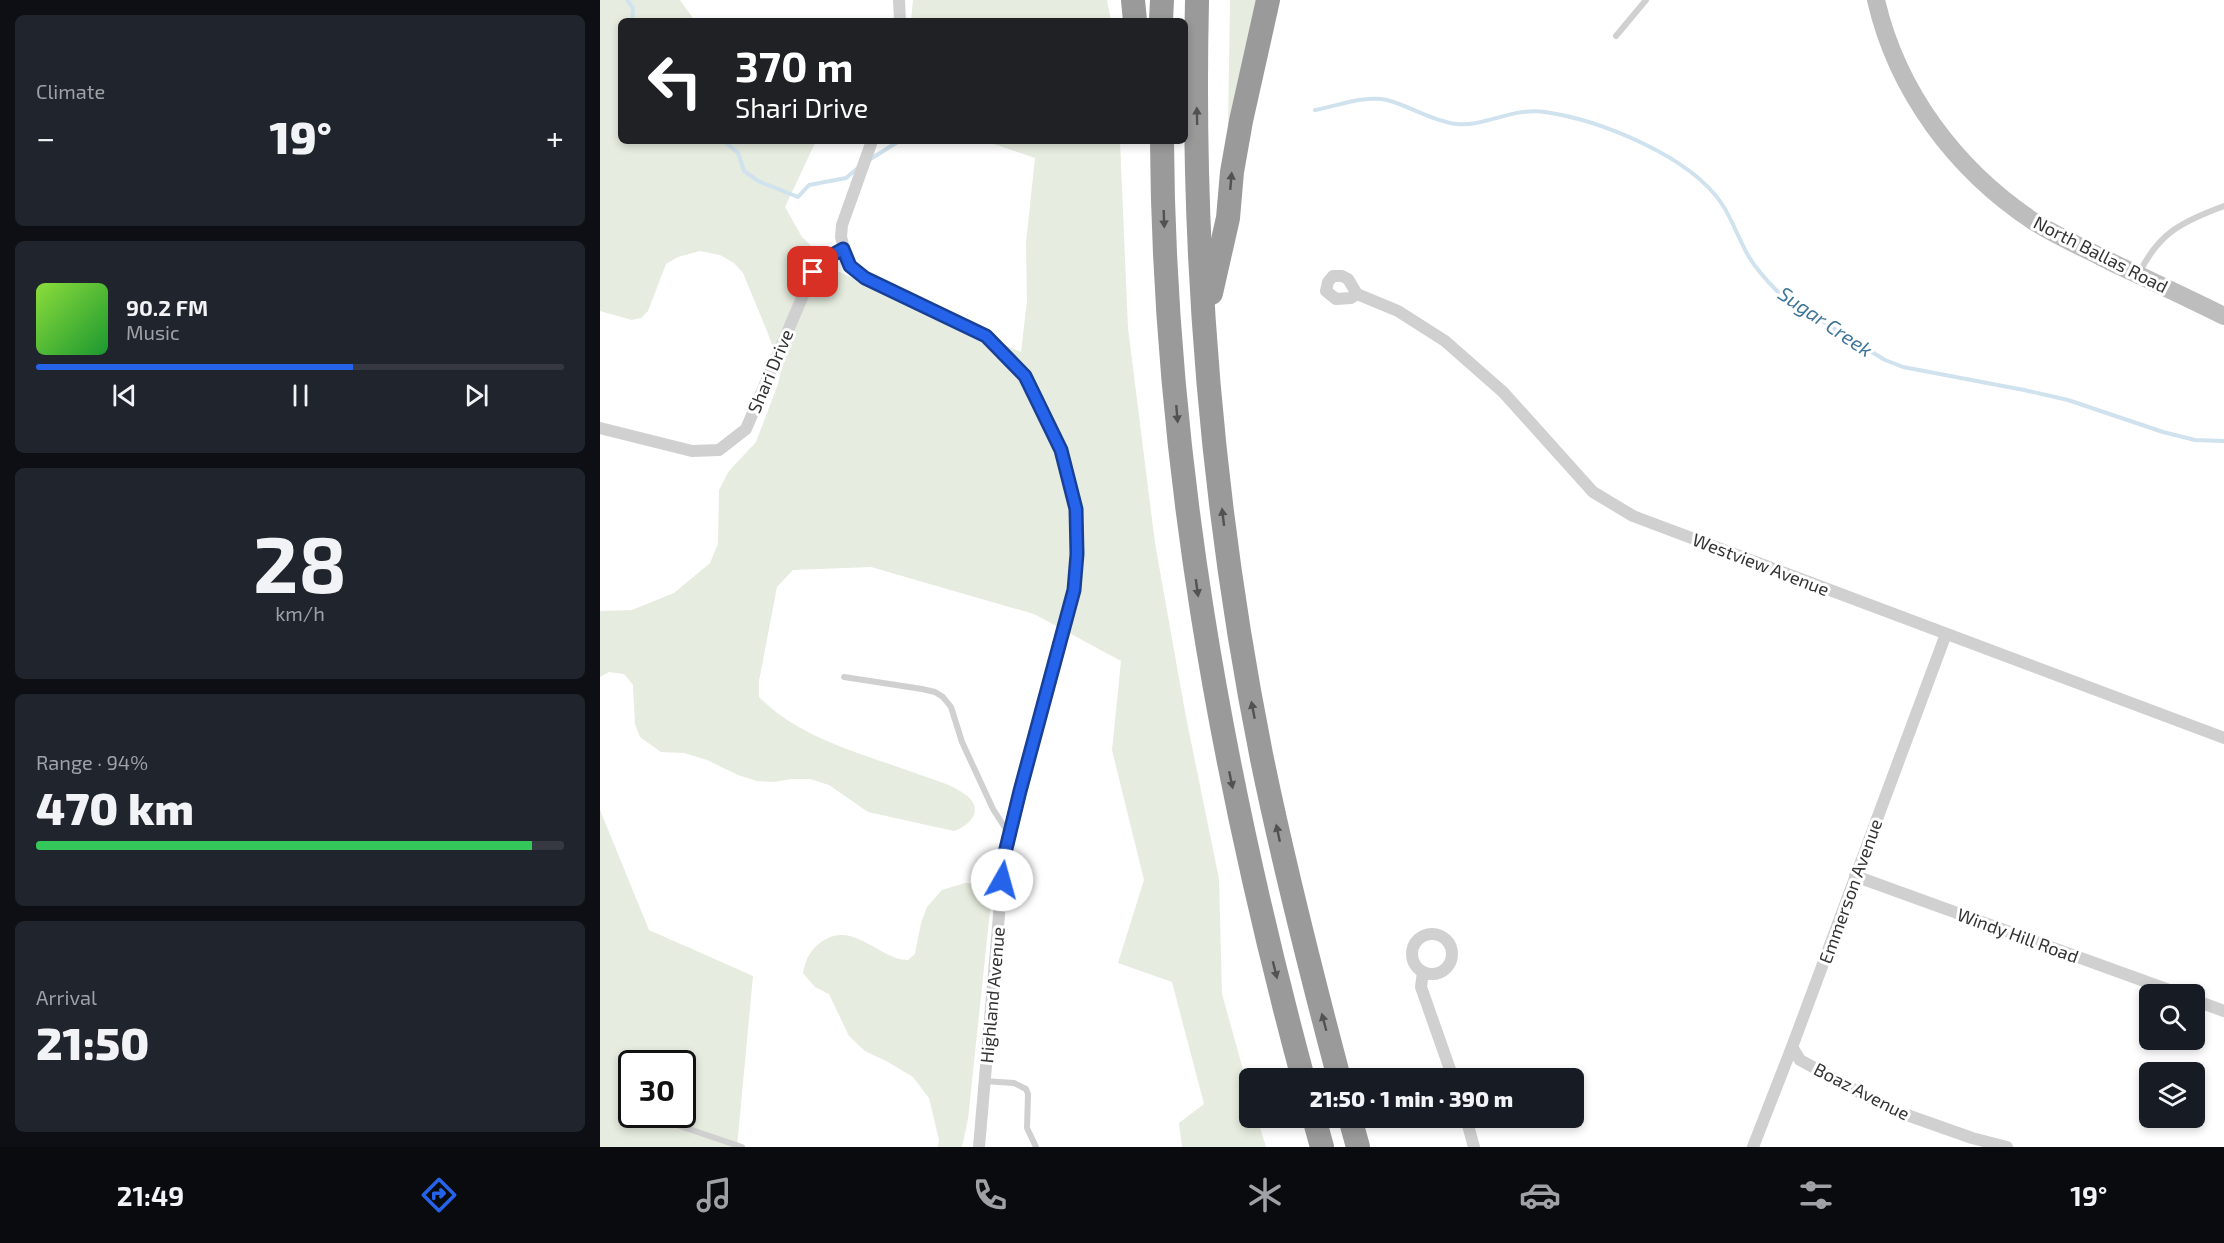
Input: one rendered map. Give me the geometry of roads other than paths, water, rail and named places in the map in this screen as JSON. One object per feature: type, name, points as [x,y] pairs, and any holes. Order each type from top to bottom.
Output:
[{"type":"highway","points":[[1133,0],[1135,18]]},
{"type":"highway","points":[[1161,18],[1162,0]]},
{"type":"highway","points":[[1197,0],[1198,175],[1205,321],[1224,522],[1249,689],[1293,903],[1336,1068]]},
{"type":"highway","points":[[1205,321],[1228,218],[1232,172],[1241,121],[1268,0]]},
{"type":"highway","points":[[1160,148],[1172,357],[1189,530],[1199,601],[1222,736],[1245,846],[1300,1068]]},
{"type":"highway","points":[[1317,1128],[1322,1147]]},
{"type":"highway","points":[[1353,1128],[1358,1147]]},
{"type":"main road","name":"North Ballas Road","points":[[1876,0],[1882,26],[1916,101],[1951,150],[1991,188],[2033,221],[2224,316]]},
{"type":"street","points":[[899,0],[900,18]]},
{"type":"street","points":[[843,249],[842,225],[872,144]]},
{"type":"street","name":"Shari Drive","points":[[600,428],[692,451],[718,450],[728,443],[746,429],[813,272],[825,259],[843,249]]},
{"type":"street","name":"Highland Avenue","points":[[843,249],[850,266],[865,278],[986,336],[1025,376],[1061,450],[1076,509],[1077,554],[1074,590],[1004,857],[979,1147]]},
{"type":"street","name":"Westview Avenue","points":[[1357,294],[1398,311],[1445,341],[1503,392],[1593,492],[1633,516],[2224,738]]},
{"type":"street","name":"Emmerson Avenue","points":[[1753,1147],[1946,634]]},
{"type":"street","name":"Windy Hill Road","points":[[1855,876],[2152,984]]},
{"type":"street","points":[[1424,972],[1422,987],[1450,1068]]},
{"type":"street","points":[[2205,1004],[2224,1011]]},
{"type":"street","name":"Boaz Avenue","points":[[1792,1047],[1800,1060],[1890,1109],[1970,1142],[2007,1147]]},
{"type":"street","points":[[1469,1128],[1474,1147]]},
{"type":"lane","points":[[1616,36],[1647,0]]},
{"type":"lane","points":[[2139,275],[2148,256],[2174,228],[2194,217],[2224,206]]},
{"type":"lane","points":[[843,677],[922,689],[935,692],[943,697],[951,707],[962,742],[993,809],[1010,834]]},
{"type":"lane","points":[[984,1081],[1014,1083],[1026,1089],[1028,1094],[1027,1128],[1036,1147]]},
{"type":"lane","points":[[686,1128],[742,1147]]},
{"type":"waterway","name":"Sugar Creek","points":[[627,0],[633,8],[632,18]]},
{"type":"waterway","name":"Sugar Creek","points":[[1315,110],[1360,100],[1378,99],[1456,124],[1478,123],[1510,114],[1533,111],[1567,116],[1617,132],[1642,143],[1689,170],[1722,204],[1745,251],[1766,280],[1790,301],[1885,360],[1903,367],[2068,400],[2163,432],[2195,440],[2224,441]]},
{"type":"waterway","name":"Sugar Creek","points":[[728,144],[738,153],[744,171],[758,181],[798,197],[809,185],[846,178],[858,168]]},
{"type":"waterway","name":"Sugar Creek","points":[[869,160],[894,144]]}]
